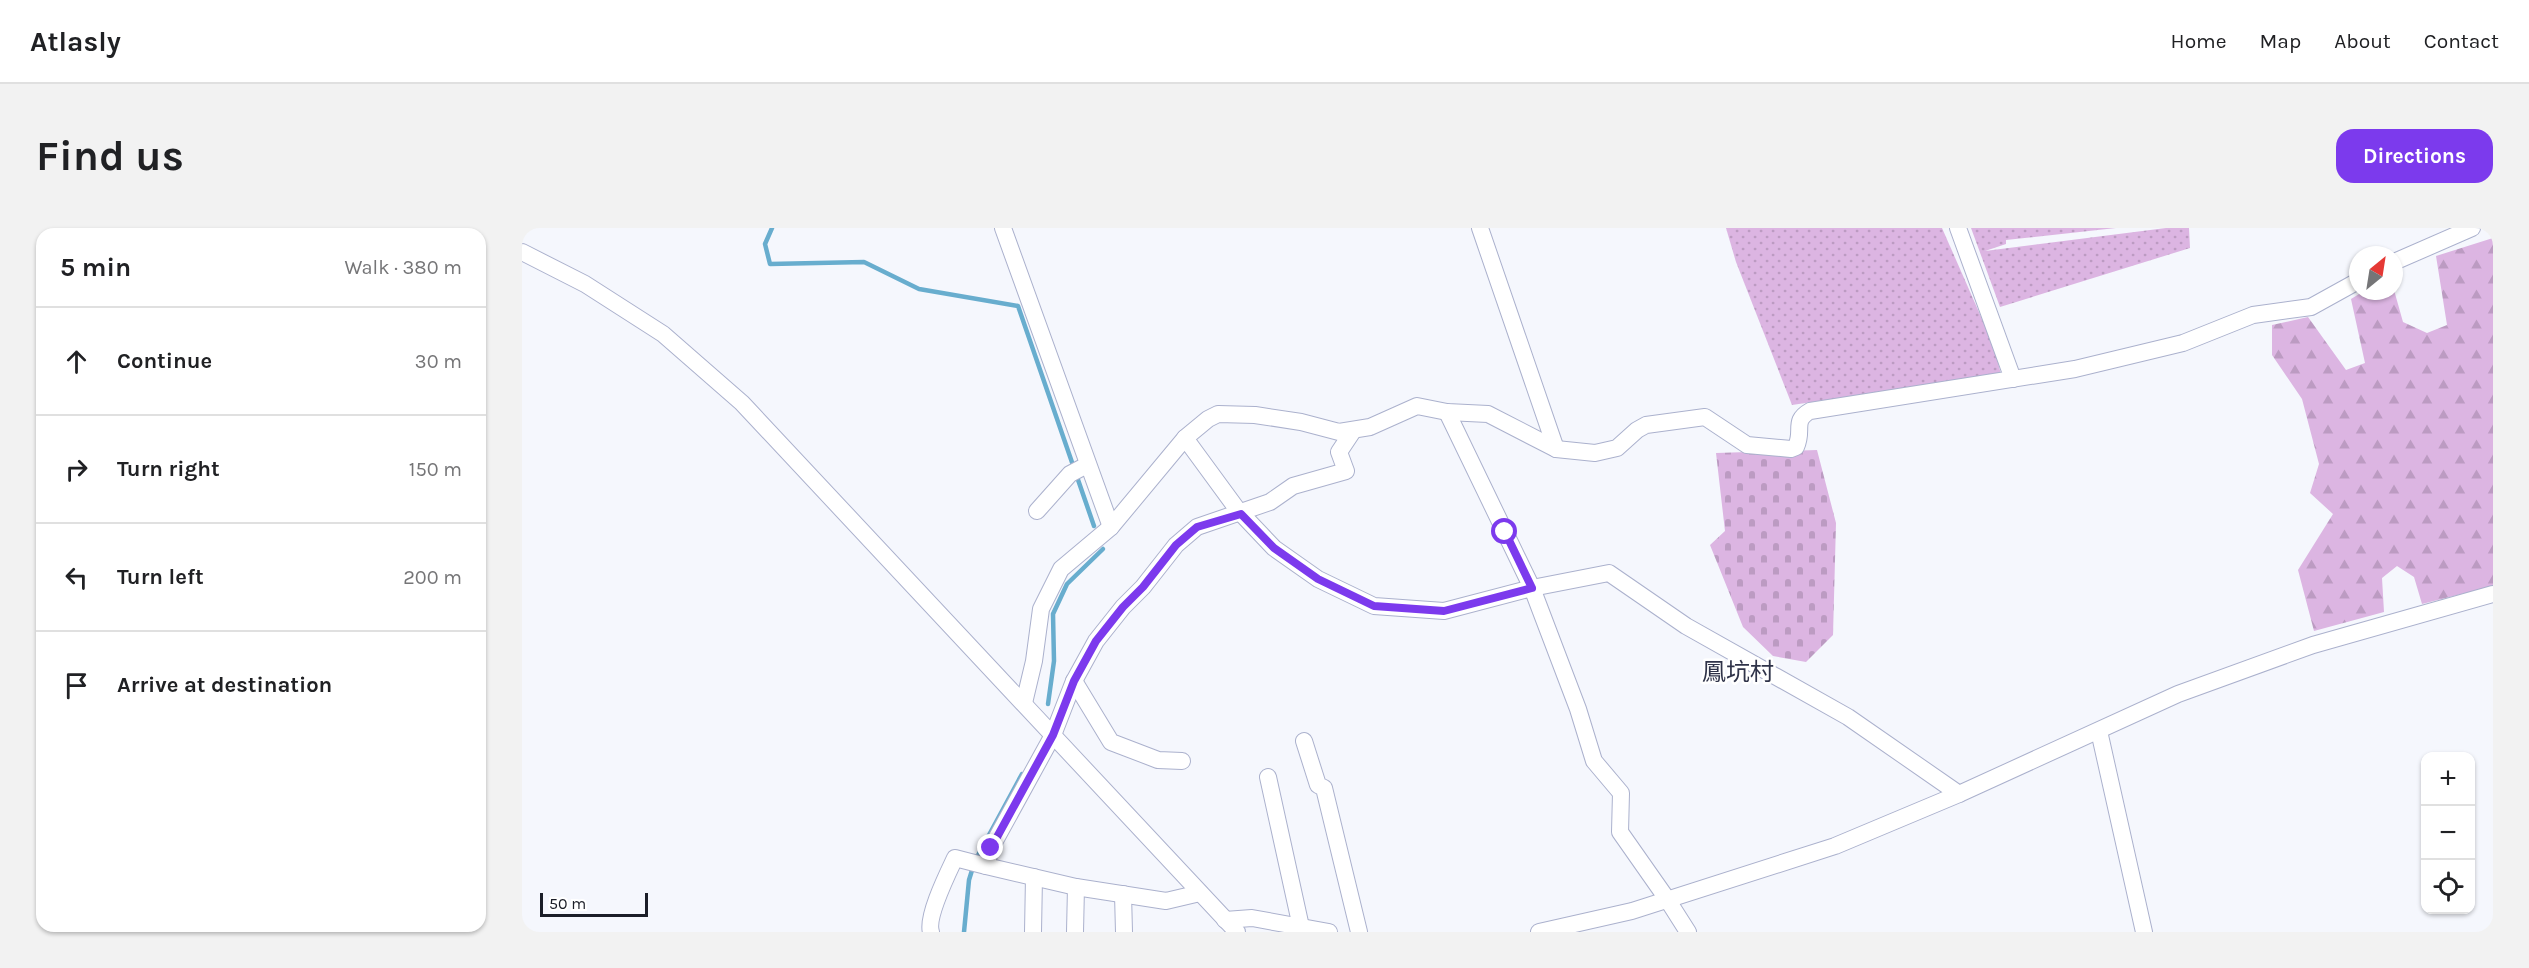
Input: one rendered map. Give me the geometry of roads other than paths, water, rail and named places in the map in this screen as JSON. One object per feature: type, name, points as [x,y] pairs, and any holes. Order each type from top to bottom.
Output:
[{"type":"street","points":[[1003,228],[1111,527]]},
{"type":"street","points":[[1480,228],[1556,449]]},
{"type":"street","points":[[1958,228],[2013,379]]},
{"type":"street","points":[[2403,258],[2472,228]]},
{"type":"street","points":[[522,252],[585,284],[663,334],[709,372],[796,459],[1231,926],[1252,918],[1329,932]]},
{"type":"street","points":[[1024,703],[1034,661],[1041,609],[1062,570],[1111,527],[1185,438],[1208,419],[1218,414],[1255,415],[1301,422],[1339,432],[1370,427],[1418,406],[1447,412],[1488,414],[1556,449],[1605,452],[1617,448],[1646,425],[1705,417],[1738,440],[1753,447],[1791,449],[1796,447],[1800,438],[1798,423],[1800,418],[1810,411],[2075,369],[2183,343],[2253,315],[2311,307],[2349,286]]},
{"type":"street","points":[[1447,412],[1532,588],[1578,709],[1594,761],[1621,793],[1620,832],[1688,932]]},
{"type":"street","points":[[986,866],[991,848],[1053,735],[1074,681],[1096,641],[1123,607],[1143,587],[1176,545],[1197,527],[1241,514],[1270,502],[1293,486],[1346,471],[1339,452],[1353,431]]},
{"type":"street","points":[[1185,438],[1241,514],[1274,548],[1318,579],[1374,606],[1444,611],[1532,588],[1610,573],[1686,626],[1848,717],[1959,794]]},
{"type":"street","points":[[1036,511],[1070,474],[1087,465]]},
{"type":"street","points":[[1539,932],[1632,911],[1835,846],[1959,794],[2178,694],[2313,645],[2493,594]]},
{"type":"street","points":[[1074,681],[1110,742],[1158,760],[1182,761]]},
{"type":"street","points":[[2098,731],[2145,932]]},
{"type":"street","points":[[1304,741],[1318,784],[1324,788],[1359,932]]},
{"type":"street","points":[[1268,777],[1301,927]]},
{"type":"street","points":[[931,932],[929,927],[932,909],[955,858],[1076,887],[1166,901],[1200,893]]},
{"type":"street","points":[[1033,932],[1034,877]]},
{"type":"street","points":[[1075,932],[1076,887]]},
{"type":"street","points":[[1123,894],[1124,932]]},
{"type":"waterway","points":[[772,228],[765,244],[770,264],[864,262],[919,289],[1018,306],[1094,526]]},
{"type":"waterway","points":[[1048,704],[1054,661],[1053,614],[1067,584],[1103,549]]},
{"type":"waterway","points":[[976,859],[1022,774]]},
{"type":"waterway","points":[[964,932],[969,880],[973,867]]},
{"type":"district","name":"鳳坑村","points":[[1738,672]]}]
